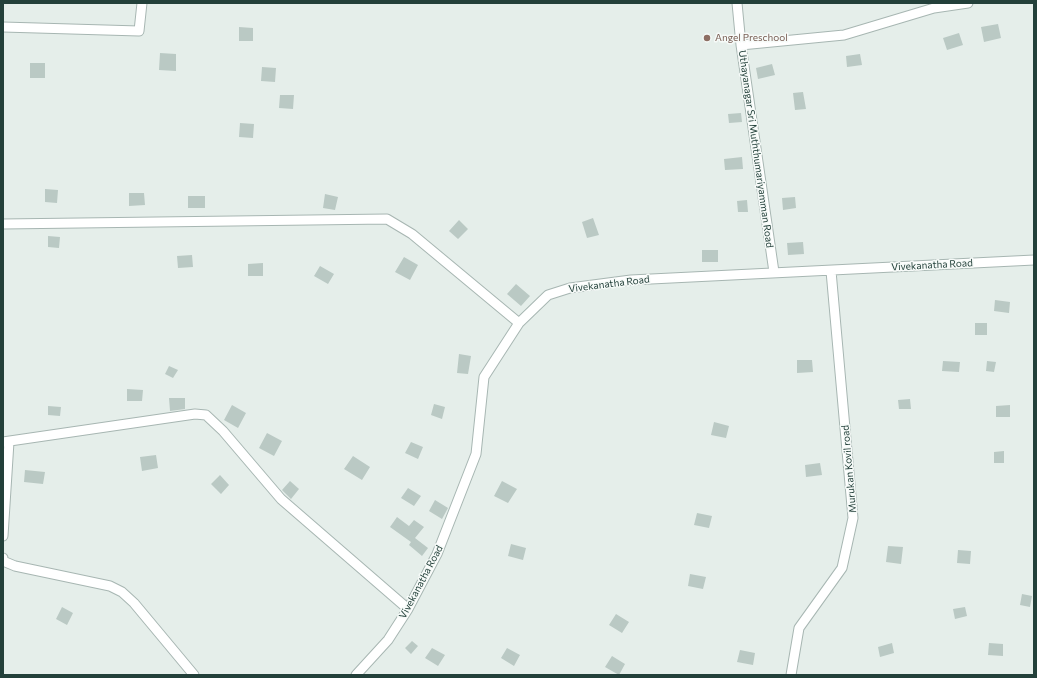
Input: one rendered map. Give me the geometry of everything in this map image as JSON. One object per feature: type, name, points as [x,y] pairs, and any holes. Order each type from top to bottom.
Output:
[{"type":"street","points":[[3,27],[139,31],[142,3]]},
{"type":"street","name":"Uthayanagar Sri Muththumariyamman Road","points":[[737,3],[741,45],[774,272]]},
{"type":"street","points":[[741,45],[844,35],[934,8],[968,3]]},
{"type":"street","points":[[3,224],[387,219],[412,234],[519,323]]},
{"type":"street","name":"Vivekanatha Road","points":[[356,675],[388,640],[408,609],[437,554],[476,454],[484,377],[519,323],[548,295],[570,288],[631,280],[1034,260]]},
{"type":"street","name":"Murukan Kovil road","points":[[791,675],[799,628],[842,568],[854,518],[831,271]]},
{"type":"street","points":[[3,536],[6,442],[195,414],[206,415],[223,431],[282,499],[408,609]]},
{"type":"street","points":[[3,558],[3,561],[15,566],[110,586],[122,592],[134,604],[194,675]]},
{"type":"building","points":[[998,24],[1001,38],[984,42],[981,27]]},
{"type":"building","points":[[239,27],[253,28],[253,41],[239,41]]},
{"type":"building","points":[[959,33],[963,45],[947,50],[943,38]]},
{"type":"building","points":[[160,53],[176,54],[176,71],[159,70]]},
{"type":"building","points":[[860,54],[862,65],[847,67],[846,56]]},
{"type":"building","points":[[30,63],[45,63],[45,78],[30,78]]},
{"type":"building","points":[[772,64],[775,75],[758,79],[756,68]]},
{"type":"building","points":[[262,67],[276,68],[275,82],[261,81]]},
{"type":"building","points":[[803,92],[806,109],[795,110],[793,93]]},
{"type":"building","points":[[280,95],[294,95],[293,109],[279,108]]},
{"type":"building","points":[[741,113],[742,122],[729,123],[728,114]]},
{"type":"building","points":[[240,123],[254,124],[253,138],[239,137]]},
{"type":"building","points":[[742,157],[743,169],[725,170],[724,159]]},
{"type":"building","points":[[45,189],[58,190],[57,203],[45,202]]},
{"type":"building","points":[[129,193],[144,193],[145,205],[129,206]]},
{"type":"building","points":[[325,194],[338,197],[335,210],[323,208]]},
{"type":"building","points":[[188,196],[205,196],[205,208],[188,208]]},
{"type":"building","points":[[795,197],[796,208],[783,210],[782,198]]},
{"type":"building","points":[[747,200],[748,212],[738,212],[737,201]]},
{"type":"building","points":[[593,218],[599,235],[587,238],[582,222]]},
{"type":"building","points":[[459,220],[468,229],[458,239],[449,231]]},
{"type":"building","points":[[48,236],[60,237],[59,248],[48,247]]},
{"type":"building","points":[[803,242],[804,254],[788,255],[787,243]]},
{"type":"building","points":[[702,250],[718,250],[718,262],[702,262]]},
{"type":"building","points":[[192,255],[193,267],[178,268],[177,256]]},
{"type":"building","points":[[404,257],[418,265],[410,280],[395,272]]},
{"type":"building","points":[[263,263],[263,276],[248,276],[248,264]]},
{"type":"building","points":[[320,266],[334,274],[328,284],[314,276]]},
{"type":"building","points":[[516,284],[530,296],[521,306],[507,294]]},
{"type":"building","points":[[995,300],[1010,302],[1009,313],[994,311]]},
{"type":"building","points":[[975,323],[987,323],[987,335],[975,335]]},
{"type":"building","points":[[459,354],[471,356],[468,374],[457,373]]},
{"type":"building","points":[[797,360],[812,360],[813,372],[797,373]]},
{"type":"building","points":[[943,361],[960,362],[959,372],[942,371]]},
{"type":"building","points":[[987,361],[996,362],[994,372],[986,371]]},
{"type":"building","points":[[169,366],[178,370],[173,378],[165,374]]},
{"type":"building","points":[[127,389],[143,390],[142,401],[127,401]]},
{"type":"building","points":[[169,398],[185,398],[185,409],[170,411]]},
{"type":"building","points":[[910,399],[911,409],[899,409],[898,400]]},
{"type":"building","points":[[434,404],[445,407],[442,419],[431,415]]},
{"type":"building","points":[[232,405],[246,413],[238,428],[224,420]]},
{"type":"building","points":[[1010,405],[1010,417],[996,417],[996,406]]},
{"type":"building","points":[[48,406],[61,407],[60,416],[48,415]]},
{"type":"building","points":[[714,422],[729,426],[726,438],[711,435]]},
{"type":"building","points":[[267,433],[282,441],[274,456],[259,448]]},
{"type":"building","points":[[411,442],[423,447],[418,459],[405,453]]},
{"type":"building","points":[[1004,451],[1004,463],[994,463],[994,452]]},
{"type":"building","points":[[156,455],[158,468],[142,471],[140,457]]},
{"type":"building","points":[[353,456],[370,467],[362,480],[344,469]]},
{"type":"building","points":[[820,463],[822,475],[806,477],[805,465]]},
{"type":"building","points":[[25,470],[45,472],[43,484],[24,482]]},
{"type":"building","points":[[220,475],[229,485],[221,494],[211,484]]},
{"type":"building","points":[[290,481],[299,489],[291,499],[282,490]]},
{"type":"building","points":[[502,481],[517,489],[508,503],[494,496]]},
{"type":"building","points":[[408,488],[421,496],[414,506],[401,498]]},
{"type":"building","points":[[435,500],[448,508],[442,519],[429,511]]},
{"type":"building","points":[[697,513],[712,516],[709,528],[694,525]]},
{"type":"building","points":[[397,517],[409,526],[414,520],[424,527],[415,538],[428,548],[422,556],[409,545],[411,542],[390,527]]},
{"type":"building","points":[[511,544],[526,548],[523,560],[508,556]]},
{"type":"building","points":[[888,546],[903,547],[901,564],[886,562]]},
{"type":"building","points":[[958,550],[971,551],[970,564],[957,563]]},
{"type":"building","points":[[690,574],[706,577],[703,589],[688,586]]},
{"type":"building","points":[[1022,594],[1032,596],[1030,607],[1020,605]]},
{"type":"building","points":[[62,607],[73,613],[67,625],[56,619]]},
{"type":"building","points":[[965,607],[967,616],[955,619],[953,609]]},
{"type":"building","points":[[616,614],[629,622],[622,633],[609,625]]},
{"type":"building","points":[[412,641],[418,646],[411,654],[405,648]]},
{"type":"building","points":[[892,643],[894,653],[880,657],[878,647]]},
{"type":"building","points":[[989,643],[1003,644],[1003,656],[988,655]]},
{"type":"building","points":[[432,648],[445,655],[438,666],[425,658]]},
{"type":"building","points":[[507,648],[520,655],[514,666],[501,658]]},
{"type":"building","points":[[740,650],[755,653],[753,665],[737,662]]},
{"type":"building","points":[[612,656],[625,664],[619,675],[605,667]]},
{"type":"place","name":"Angel Preschool","points":[[707,38]]}]
